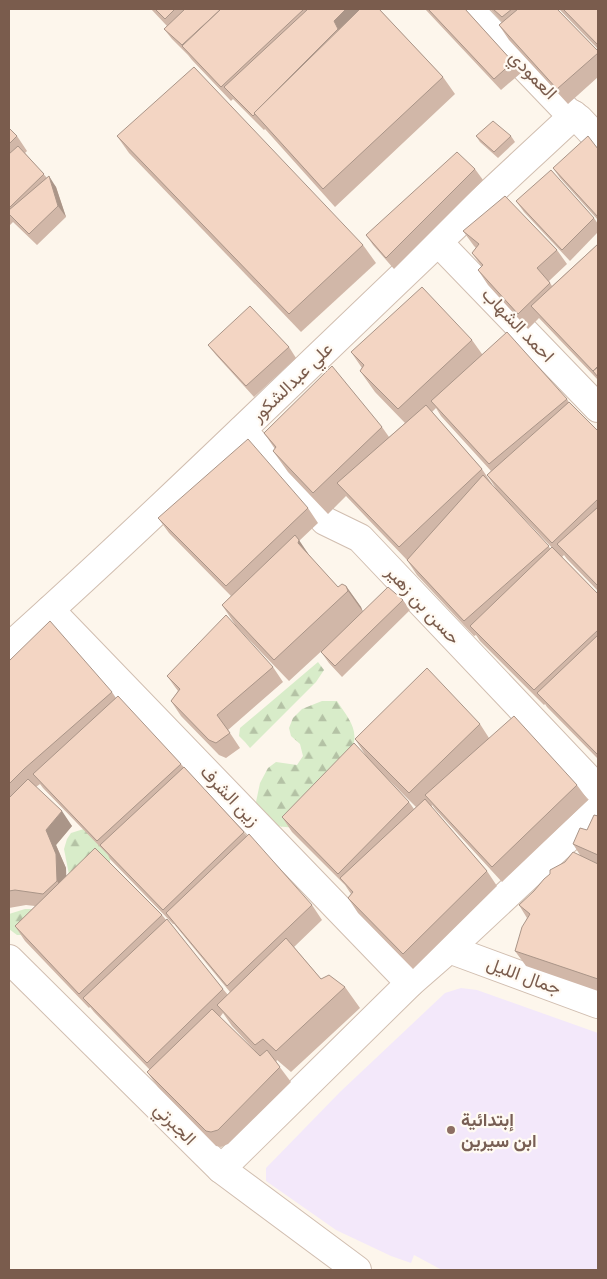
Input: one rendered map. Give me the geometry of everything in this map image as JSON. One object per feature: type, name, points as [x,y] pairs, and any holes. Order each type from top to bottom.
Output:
[{"type":"street","name":"العمودي","points":[[469,9],[567,111],[598,137]]},
{"type":"street","name":"علي عبدالشكور","points":[[9,647],[242,430],[574,115]]},
{"type":"street","name":"احمد الشهاب","points":[[438,242],[598,408]]},
{"type":"street","name":"حسن بن زهير","points":[[242,430],[326,521],[360,538],[598,789]]},
{"type":"street","name":"زين الشرف","points":[[50,610],[410,983]]},
{"type":"street","points":[[220,1169],[410,983],[598,810]]},
{"type":"street","name":"جمال الليل","points":[[449,948],[598,1004]]},
{"type":"street","name":"الجبرتي","points":[[9,959],[220,1169],[357,1270]]},
{"type":"shaded area","name":"إبتدائية ابن سيرين","points":[[461,988],[477,990],[598,1033],[598,1270],[442,1270],[414,1255],[411,1263],[391,1256],[336,1230],[266,1181],[266,1168],[340,1092],[445,993]]},
{"type":"green space","points":[[318,662],[324,670],[316,682],[250,748],[239,736],[240,728]]},
{"type":"green space","points":[[322,701],[337,701],[348,718],[354,735],[352,749],[295,828],[276,826],[261,816],[256,802],[260,783],[268,768],[276,762],[297,765],[303,756],[300,744],[291,736],[289,728],[293,718],[302,709]]},
{"type":"green space","points":[[90,827],[110,857],[110,875],[72,890],[64,849],[71,833]]},
{"type":"green space","points":[[25,909],[34,909],[26,935],[17,935],[9,929],[9,914]]},
{"type":"building","points":[[155,9],[175,9],[165,19]]},
{"type":"building","points":[[185,9],[221,9],[182,45],[164,29]]},
{"type":"building","points":[[221,9],[304,9],[221,87],[182,46]]},
{"type":"building","points":[[308,9],[346,9],[334,21],[338,29],[253,116],[224,87]]},
{"type":"building","points":[[360,9],[379,9],[443,77],[323,189],[254,113]]},
{"type":"building","points":[[428,9],[465,9],[513,62],[494,79]]},
{"type":"building","points":[[493,9],[512,9],[502,17]]},
{"type":"building","points":[[518,9],[557,9],[598,53],[557,89],[499,25]]},
{"type":"building","points":[[563,9],[598,9],[598,45]]},
{"type":"building","points":[[194,67],[363,245],[289,314],[117,136]]},
{"type":"building","points":[[493,121],[511,136],[494,152],[476,136]]},
{"type":"building","points":[[9,128],[17,136],[9,144]]},
{"type":"building","points":[[588,136],[598,149],[598,217],[553,168]]},
{"type":"building","points":[[18,146],[44,174],[9,208],[9,154]]},
{"type":"building","points":[[457,152],[475,169],[386,258],[366,235]]},
{"type":"building","points":[[551,170],[594,218],[562,250],[516,201]]},
{"type":"building","points":[[49,176],[58,206],[29,234],[9,214],[9,210]]},
{"type":"building","points":[[505,196],[557,250],[537,268],[550,283],[518,314],[478,270],[483,265],[472,253],[479,244],[463,231]]},
{"type":"building","points":[[598,244],[598,366],[593,371],[531,306]]},
{"type":"building","points":[[422,287],[472,340],[398,409],[360,371],[364,365],[351,352]]},
{"type":"building","points":[[250,306],[289,347],[246,386],[208,345]]},
{"type":"building","points":[[507,332],[567,399],[489,464],[431,401]]},
{"type":"building","points":[[332,366],[382,427],[313,493],[273,451],[276,447],[264,433]]},
{"type":"building","points":[[598,367],[598,377],[593,371]]},
{"type":"building","points":[[569,402],[598,431],[598,499],[552,543],[487,475]]},
{"type":"building","points":[[426,405],[482,469],[399,547],[337,483]]},
{"type":"building","points":[[248,439],[308,508],[226,586],[158,518]]},
{"type":"building","points":[[483,475],[549,546],[464,621],[407,560]]},
{"type":"building","points":[[598,507],[598,586],[557,544]]},
{"type":"building","points":[[295,535],[299,540],[298,543],[338,587],[342,584],[346,586],[348,591],[274,660],[222,605]]},
{"type":"building","points":[[552,547],[598,594],[598,630],[534,690],[470,626]]},
{"type":"building","points":[[388,587],[403,600],[335,666],[321,652]]},
{"type":"building","points":[[226,615],[273,667],[217,715],[230,733],[216,743],[209,740],[171,701],[180,689],[167,676]]},
{"type":"building","points":[[50,621],[112,692],[9,784],[9,661]]},
{"type":"building","points":[[598,635],[598,755],[537,693]]},
{"type":"building","points":[[427,668],[480,724],[409,793],[355,739]]},
{"type":"building","points":[[118,696],[181,764],[97,841],[33,774]]},
{"type":"building","points":[[514,716],[577,785],[492,867],[425,795]]},
{"type":"building","points":[[354,743],[409,802],[338,874],[282,817]]},
{"type":"building","points":[[184,767],[244,832],[163,910],[100,845]]},
{"type":"building","points":[[28,779],[62,811],[46,830],[56,854],[57,881],[43,894],[15,890],[9,891],[9,798]]},
{"type":"building","points":[[425,799],[487,871],[403,954],[348,898],[353,892],[340,878]]},
{"type":"building","points":[[594,815],[598,816],[598,855],[573,844],[580,828],[587,830]]},
{"type":"building","points":[[249,834],[312,905],[227,986],[166,913]]},
{"type":"building","points":[[95,848],[162,915],[79,994],[15,926]]},
{"type":"building","points":[[573,852],[598,864],[598,979],[515,951],[522,927],[530,914],[519,905],[550,874],[550,870],[565,862]]},
{"type":"building","points":[[167,919],[223,989],[147,1063],[83,998]]},
{"type":"building","points":[[286,938],[321,979],[329,975],[345,987],[276,1051],[263,1039],[255,1045],[217,1005]]},
{"type":"building","points":[[212,1009],[260,1056],[267,1050],[280,1067],[218,1130],[211,1132],[206,1131],[147,1072]]},
{"type":"place","name":"إبتدائية ابن سيرين","points":[[451,1130]]}]
